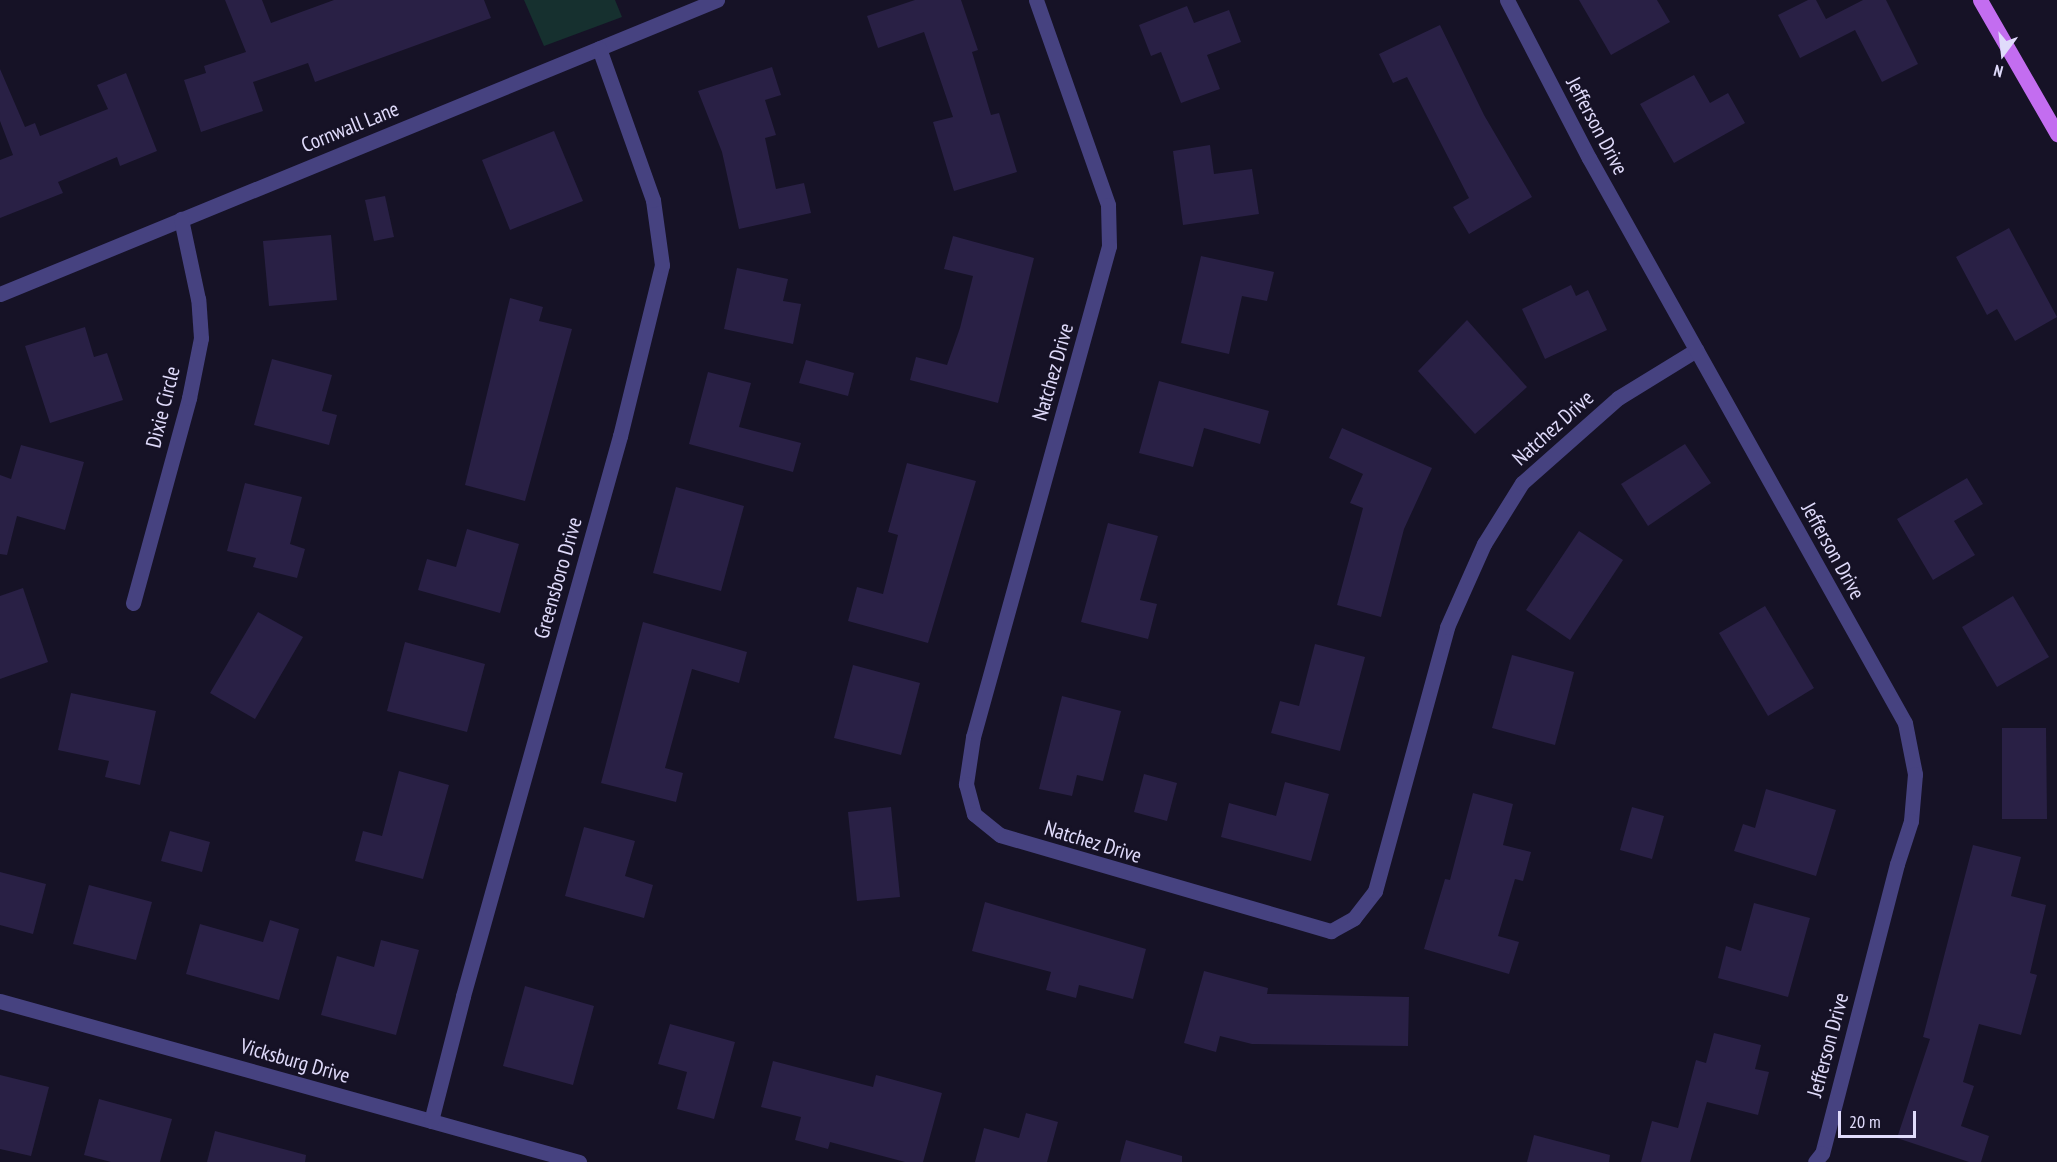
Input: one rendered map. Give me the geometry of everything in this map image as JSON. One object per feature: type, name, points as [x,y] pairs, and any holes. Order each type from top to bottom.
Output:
[{"type":"main road","points":[[1980,0],[2057,134]]},
{"type":"street","name":"Cornwall Lane","points":[[0,294],[717,0]]},
{"type":"street","name":"Natchez Drive","points":[[1036,0],[1108,205],[1109,246],[973,736],[966,784],[974,814],[1000,835],[1331,931],[1354,918],[1375,891],[1447,627],[1484,544],[1522,483],[1618,398],[1696,350]]},
{"type":"street","name":"Jefferson Drive","points":[[1507,0],[1696,350],[1905,723],[1915,774],[1911,821],[1897,864],[1822,1153],[1815,1162]]},
{"type":"street","name":"Greensboro Drive","points":[[432,1121],[463,996],[620,436],[662,265],[653,200],[599,48]]},
{"type":"street","name":"Dixie Circle","points":[[133,603],[189,398],[201,338],[198,299],[181,219]]},
{"type":"street","name":"Vicksburg Drive","points":[[0,1001],[579,1162]]},
{"type":"green space","points":[[524,0],[615,0],[622,17],[544,46]]},
{"type":"building","points":[[225,0],[262,0],[271,23],[334,0],[484,0],[491,18],[315,82],[308,63],[253,82],[263,111],[201,132],[184,80],[206,73],[204,66],[246,52]]},
{"type":"building","points":[[915,0],[961,0],[978,50],[972,52],[991,115],[999,113],[1017,172],[954,191],[933,122],[953,117],[924,32],[878,48],[867,16]]},
{"type":"building","points":[[1579,0],[1657,0],[1670,22],[1611,55]]},
{"type":"building","points":[[1808,0],[1816,0],[1826,19],[1863,0],[1886,0],[1918,64],[1882,82],[1855,30],[1800,58],[1778,15]]},
{"type":"building","points":[[1187,6],[1194,23],[1229,10],[1241,42],[1207,55],[1220,89],[1181,103],[1161,52],[1151,56],[1139,25]]},
{"type":"building","points":[[1440,25],[1484,115],[1532,197],[1469,234],[1453,207],[1469,198],[1407,77],[1393,83],[1379,54]]},
{"type":"building","points":[[772,67],[781,95],[765,100],[776,135],[765,138],[776,189],[804,183],[811,213],[739,229],[722,152],[698,91]]},
{"type":"building","points":[[0,69],[25,127],[35,123],[40,136],[108,109],[97,85],[126,73],[157,151],[120,166],[117,157],[58,182],[63,193],[0,218],[0,160],[13,155],[0,121]]},
{"type":"building","points":[[1694,75],[1710,103],[1728,93],[1745,123],[1674,163],[1640,104]]},
{"type":"building","points":[[554,131],[583,201],[510,230],[482,160]]},
{"type":"building","points":[[1210,145],[1214,174],[1252,169],[1259,214],[1183,225],[1173,151]]},
{"type":"building","points":[[385,196],[394,237],[374,241],[365,200]]},
{"type":"building","points":[[2009,228],[2057,317],[2015,341],[1997,309],[1987,315],[1956,257]]},
{"type":"building","points":[[331,235],[337,300],[269,306],[263,241]]},
{"type":"building","points":[[953,236],[1034,258],[998,403],[910,380],[916,357],[947,365],[960,328],[973,276],[944,269]]},
{"type":"building","points":[[1201,256],[1274,272],[1267,301],[1242,296],[1229,354],[1181,343]]},
{"type":"building","points":[[737,268],[788,279],[783,301],[801,304],[793,344],[724,329]]},
{"type":"building","points":[[1571,285],[1576,296],[1588,290],[1607,330],[1545,359],[1522,309]]},
{"type":"building","points":[[510,298],[543,307],[539,321],[572,329],[525,501],[465,485]]},
{"type":"building","points":[[1467,320],[1527,387],[1475,434],[1418,371]]},
{"type":"building","points":[[85,327],[94,357],[107,353],[123,400],[50,423],[25,346]]},
{"type":"building","points":[[272,359],[332,375],[322,411],[337,415],[329,445],[254,425]]},
{"type":"building","points":[[806,360],[854,373],[848,396],[799,383]]},
{"type":"building","points":[[708,372],[751,383],[739,427],[801,443],[793,472],[689,444]]},
{"type":"building","points":[[1159,381],[1269,411],[1260,444],[1204,428],[1193,467],[1139,453]]},
{"type":"building","points":[[1342,428],[1432,468],[1404,529],[1381,617],[1337,605],[1363,508],[1350,503],[1363,474],[1329,458]]},
{"type":"building","points":[[1685,444],[1711,483],[1648,526],[1621,484]]},
{"type":"building","points":[[21,445],[84,462],[65,530],[17,516],[7,555],[0,554],[0,475],[11,479]]},
{"type":"building","points":[[907,463],[976,481],[928,643],[848,621],[857,587],[883,594],[898,535],[888,532]]},
{"type":"building","points":[[1967,478],[1983,504],[1954,521],[1975,555],[1933,580],[1897,519]]},
{"type":"building","points":[[245,483],[302,497],[290,544],[305,549],[297,578],[253,567],[256,558],[227,551]]},
{"type":"building","points":[[676,487],[744,506],[721,591],[653,573]]},
{"type":"building","points":[[1108,523],[1158,536],[1140,600],[1157,604],[1148,639],[1081,622]]},
{"type":"building","points":[[467,529],[519,544],[500,613],[418,590],[427,559],[456,567]]},
{"type":"building","points":[[1579,531],[1623,560],[1570,640],[1526,610]]},
{"type":"building","points":[[23,588],[48,662],[0,679],[0,596]]},
{"type":"building","points":[[2013,596],[2049,657],[1997,687],[1962,627]]},
{"type":"building","points":[[1765,606],[1814,688],[1768,716],[1719,633]]},
{"type":"building","points":[[258,612],[303,637],[255,719],[210,693]]},
{"type":"building","points":[[643,622],[747,652],[739,683],[692,669],[665,768],[683,773],[676,802],[601,783]]},
{"type":"building","points":[[405,642],[485,664],[467,732],[387,711]]},
{"type":"building","points":[[1315,644],[1365,657],[1340,751],[1271,733],[1280,701],[1299,706]]},
{"type":"building","points":[[1512,655],[1574,672],[1555,745],[1492,728]]},
{"type":"building","points":[[853,665],[920,683],[901,755],[834,738]]},
{"type":"building","points":[[71,693],[156,711],[140,785],[105,777],[109,761],[58,750]]},
{"type":"building","points":[[1062,696],[1121,711],[1103,781],[1077,775],[1072,796],[1039,789]]},
{"type":"building","points":[[2002,728],[2046,728],[2047,819],[2002,819]]},
{"type":"building","points":[[399,771],[449,785],[423,879],[355,861],[363,831],[382,836]]},
{"type":"building","points":[[1144,774],[1177,783],[1167,821],[1134,812]]},
{"type":"building","points":[[1285,782],[1329,794],[1311,861],[1221,837],[1229,803],[1276,816]]},
{"type":"building","points":[[1766,789],[1836,810],[1816,876],[1734,851],[1743,824],[1755,828]]},
{"type":"building","points":[[1473,793],[1513,804],[1503,845],[1531,852],[1523,881],[1515,879],[1498,936],[1519,942],[1509,974],[1424,949],[1445,879],[1450,880]]},
{"type":"building","points":[[891,807],[900,897],[857,901],[848,812]]},
{"type":"building","points":[[1632,807],[1664,816],[1652,859],[1620,850]]},
{"type":"building","points":[[584,827],[635,841],[625,876],[653,885],[644,918],[565,896]]},
{"type":"building","points":[[170,831],[210,842],[202,872],[161,861]]},
{"type":"building","points":[[1973,845],[2021,857],[2011,896],[2046,905],[2030,973],[2037,975],[2021,1035],[1979,1024],[1963,1082],[1974,1086],[1961,1126],[1989,1136],[1981,1162],[1969,1162],[1897,1138],[1930,1039],[1923,1037]]},
{"type":"building","points":[[0,872],[46,884],[33,934],[0,925]]},
{"type":"building","points":[[89,885],[152,902],[136,960],[73,944]]},
{"type":"building","points":[[985,902],[1146,949],[1133,999],[1079,985],[1076,998],[1046,990],[1051,972],[972,951]]},
{"type":"building","points":[[1754,903],[1810,918],[1788,997],[1718,978],[1726,946],[1741,951]]},
{"type":"building","points":[[270,920],[299,929],[279,1000],[186,974],[200,924],[263,942]]},
{"type":"building","points":[[381,940],[419,950],[396,1035],[321,1015],[337,956],[374,967]]},
{"type":"building","points":[[1204,971],[1268,988],[1267,994],[1409,997],[1408,1046],[1252,1044],[1220,1036],[1216,1052],[1184,1043]]},
{"type":"building","points":[[525,986],[594,1006],[573,1085],[503,1066]]},
{"type":"building","points":[[670,1024],[735,1042],[714,1119],[677,1109],[687,1072],[658,1064]]},
{"type":"building","points":[[1714,1033],[1761,1045],[1755,1069],[1769,1072],[1758,1115],[1707,1102],[1690,1162],[1641,1162],[1652,1121],[1678,1128],[1696,1060],[1706,1063]]},
{"type":"building","points":[[773,1061],[873,1087],[876,1075],[942,1093],[923,1162],[905,1162],[830,1142],[828,1149],[795,1140],[801,1117],[761,1107]]},
{"type":"building","points":[[0,1075],[49,1087],[31,1156],[0,1149]]},
{"type":"building","points":[[99,1099],[172,1119],[160,1162],[111,1162],[84,1155]]},
{"type":"building","points":[[1026,1113],[1058,1122],[1047,1162],[975,1162],[984,1128],[1019,1138]]},
{"type":"building","points":[[215,1131],[306,1155],[305,1162],[207,1162]]},
{"type":"building","points":[[1534,1135],[1610,1155],[1609,1162],[1527,1162]]},
{"type":"building","points":[[1126,1140],[1182,1156],[1182,1162],[1120,1162]]}]
